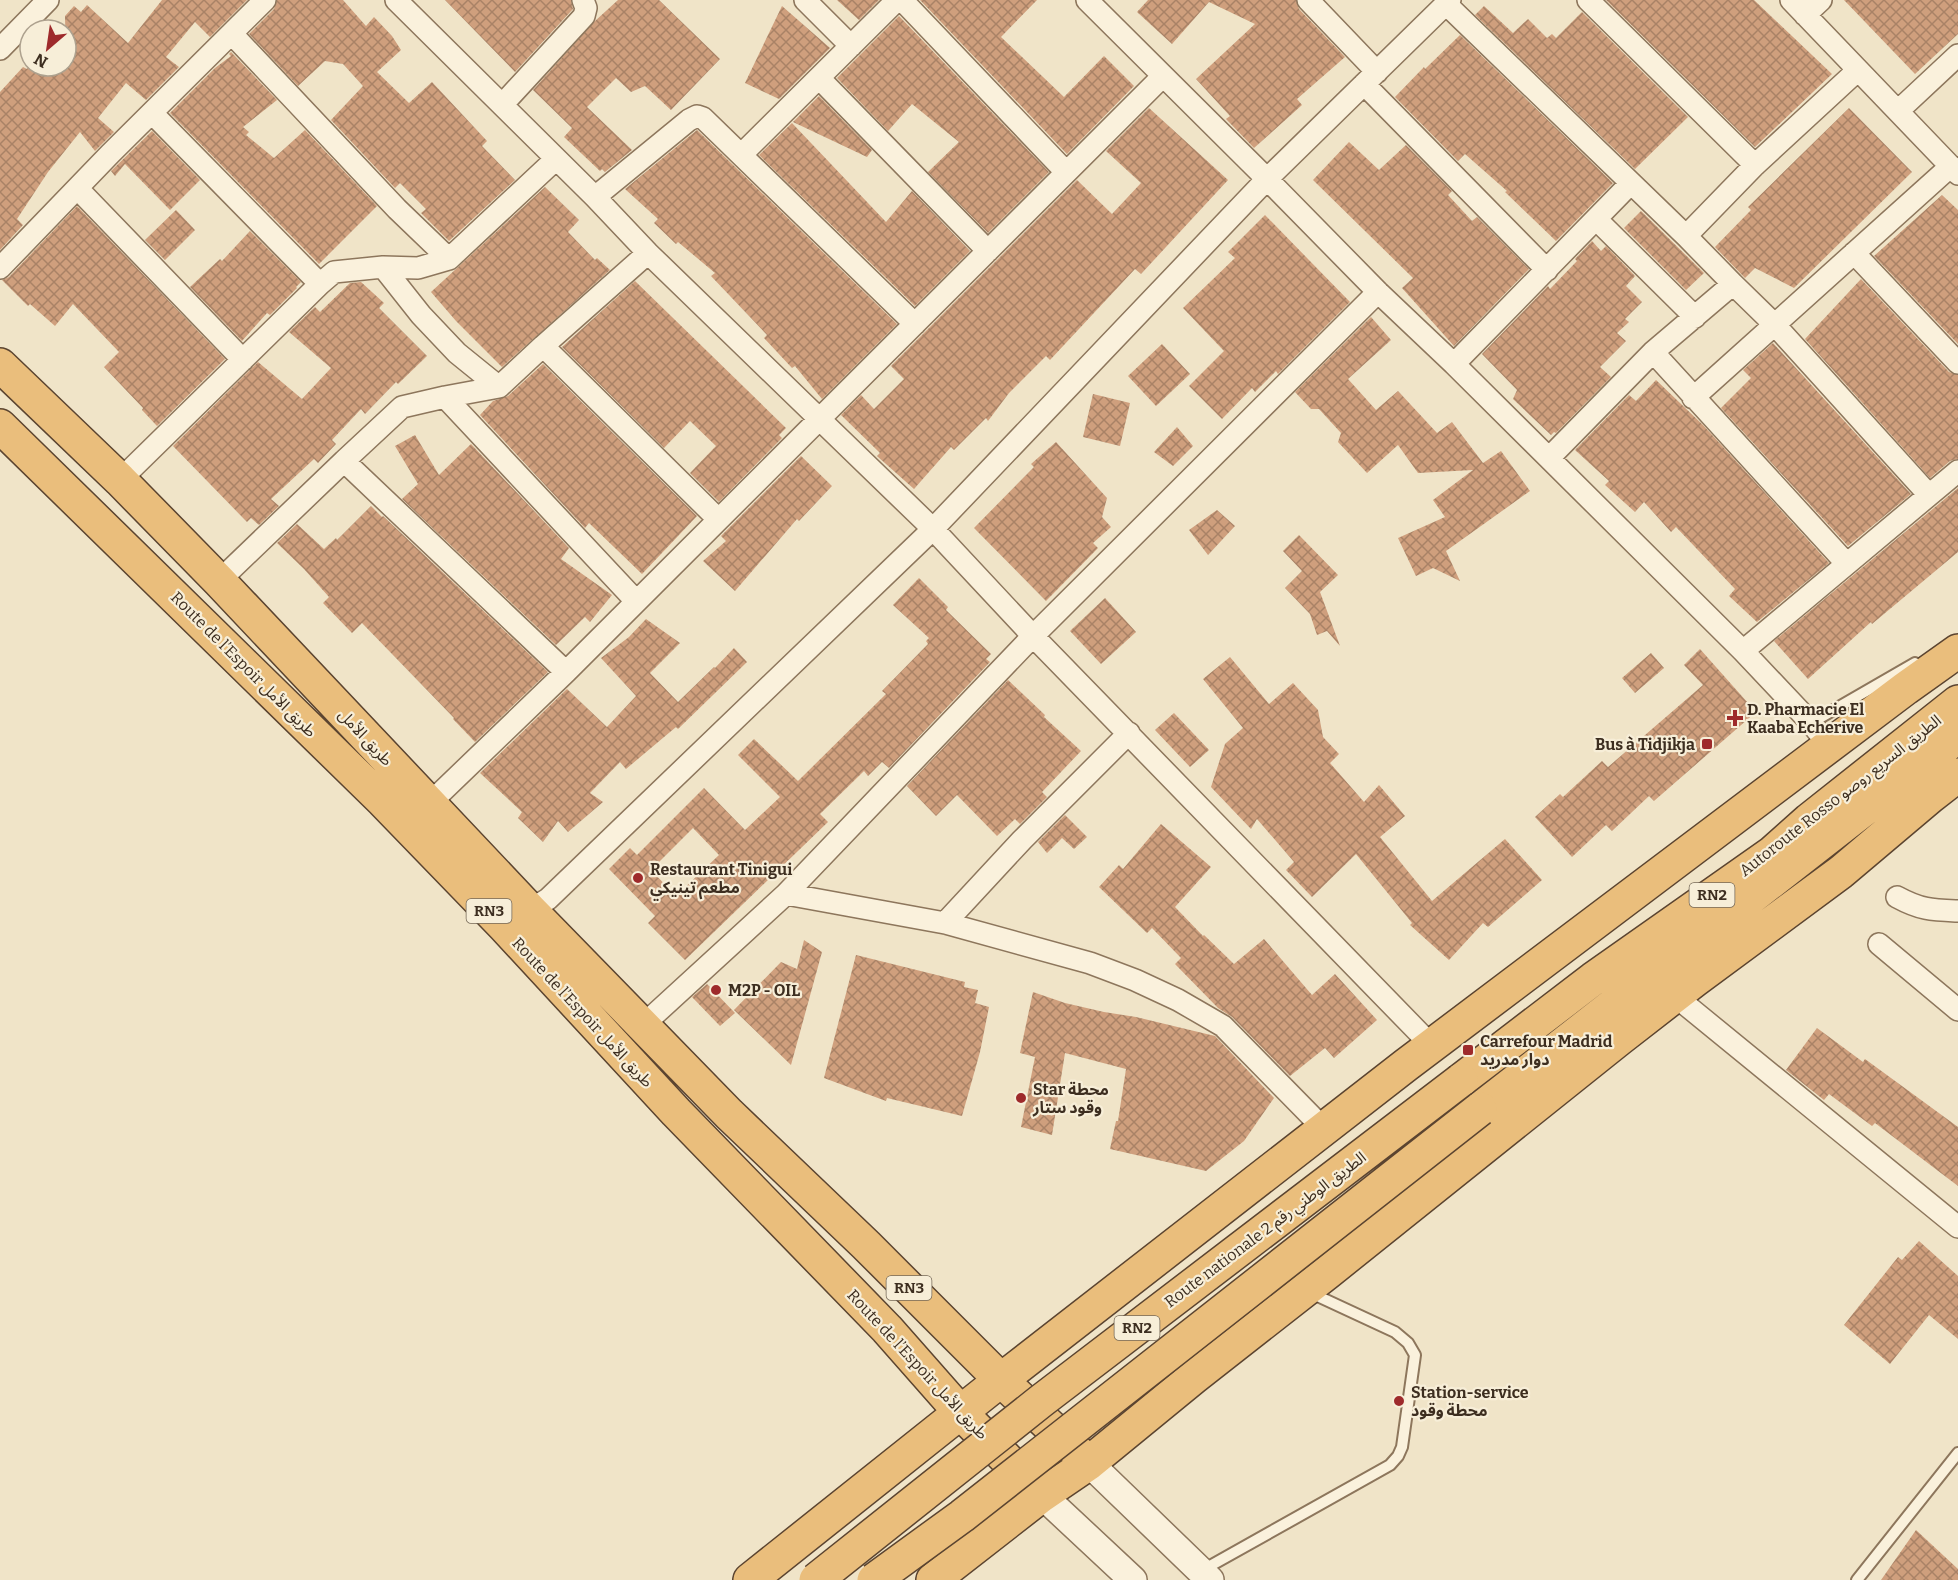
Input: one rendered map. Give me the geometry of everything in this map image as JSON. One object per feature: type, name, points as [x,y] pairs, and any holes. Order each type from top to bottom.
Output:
[{"type":"highway","name":"طريق الأمل","points":[[0,365],[120,480],[219,581],[642,1026],[1001,1380]]},
{"type":"highway","name":"Route de l’Espoir طريق الأمل","points":[[0,426],[415,835],[505,927],[676,1112],[887,1329],[961,1413],[1042,1495]]},
{"type":"highway","points":[[750,1580],[1001,1380],[1432,1046],[1821,734],[1958,651]]},
{"type":"highway","name":"Autoroute Rosso الطريق السريع روصو","points":[[1461,1080],[1593,979],[1772,853],[1809,820],[1958,702]]},
{"type":"highway","name":"Autoroute Rosso الطريق السريع روصو","points":[[874,1580],[962,1516],[1958,736]]},
{"type":"highway","points":[[933,1580],[1042,1495],[1089,1463],[1194,1377],[1675,996],[1841,872],[1958,775]]},
{"type":"highway","name":"Route nationale الطريق الوطني رقم 2","points":[[816,1580],[1041,1401],[1461,1080]]},
{"type":"highway","name":"RN3","points":[[1001,1380],[1089,1463]]},
{"type":"street","points":[[0,49],[48,0]]},
{"type":"street","points":[[0,268],[265,0]]},
{"type":"street","points":[[396,0],[648,253],[933,529],[1033,636],[1432,1046]]},
{"type":"street","points":[[502,105],[584,16],[586,8],[583,0]]},
{"type":"street","points":[[805,0],[851,46]]},
{"type":"street","points":[[742,154],[897,0]]},
{"type":"street","points":[[902,0],[1066,172]]},
{"type":"street","points":[[1087,0],[1378,292],[1454,364],[1743,651],[1821,734]]},
{"type":"street","points":[[1308,0],[1371,78],[1548,270]]},
{"type":"street","points":[[1588,0],[1755,165]]},
{"type":"street","points":[[1693,398],[1854,253],[1954,170],[1798,7],[1821,0]]},
{"type":"street","points":[[530,910],[548,899],[933,529],[1267,179],[1448,2],[1775,325],[1929,495]]},
{"type":"street","points":[[232,34],[397,209],[448,259]]},
{"type":"street","points":[[1898,111],[1958,55]]},
{"type":"street","points":[[1686,236],[1755,165],[1858,70]]},
{"type":"street","points":[[429,804],[566,672],[1163,76]]},
{"type":"street","points":[[819,78],[988,251]]},
{"type":"street","points":[[152,114],[320,284]]},
{"type":"street","points":[[594,197],[689,120],[697,116],[703,118],[915,324]]},
{"type":"street","points":[[120,480],[334,272],[383,267],[418,268],[448,259],[556,159]]},
{"type":"street","points":[[1454,364],[1630,184]]},
{"type":"street","points":[[78,189],[243,360]]},
{"type":"street","points":[[1596,219],[1695,317]]},
{"type":"street","points":[[219,581],[402,407],[499,387],[648,253]]},
{"type":"street","points":[[1854,253],[1958,363]]},
{"type":"street","points":[[383,267],[421,315],[457,353],[499,387]]},
{"type":"street","points":[[1549,458],[1653,352],[1733,284]]},
{"type":"street","points":[[642,1026],[786,894],[1033,636],[1378,292]]},
{"type":"street","points":[[543,346],[718,519]]},
{"type":"street","points":[[1653,352],[1846,563]]},
{"type":"street","points":[[444,397],[636,601]]},
{"type":"street","points":[[344,461],[566,672]]},
{"type":"street","points":[[1743,651],[1958,471]]},
{"type":"street","points":[[945,923],[1022,840],[1129,734]]},
{"type":"street","points":[[786,894],[945,923],[1090,963],[1135,980],[1178,1000],[1224,1026],[1324,1129]]},
{"type":"street","points":[[1897,897],[1927,910],[1958,911]]},
{"type":"street","points":[[1879,944],[1958,1010]]},
{"type":"street","points":[[1675,996],[1958,1227]]},
{"type":"street","name":"RN3","points":[[1089,1463],[1205,1576]]},
{"type":"street","name":"Route de l’Espoir طريق الأمل","points":[[1042,1495],[1133,1580]]},
{"type":"lane","points":[[1821,734],[1923,658]]},
{"type":"lane","points":[[1205,1576],[1390,1465],[1402,1447],[1415,1354],[1408,1343],[1395,1332],[1305,1290]]},
{"type":"lane","points":[[1857,1580],[1958,1453]]},
{"type":"building","points":[[162,0],[247,0],[210,37],[195,22],[166,57],[179,67],[146,100],[126,83],[98,118],[114,132],[95,151],[80,132],[48,172],[17,219],[23,225],[0,250],[0,92],[18,72],[18,78],[78,78],[78,18],[65,18],[74,6],[81,12],[87,5],[128,43]]},
{"type":"building","points":[[277,0],[343,0],[366,26],[374,17],[392,36],[401,50],[377,72],[409,103],[432,82],[487,141],[482,146],[515,180],[449,241],[421,213],[426,209],[400,183],[395,188],[331,120],[363,86],[343,64],[325,61],[298,86],[249,34],[274,9]]},
{"type":"building","points":[[445,0],[571,0],[573,9],[515,72]]},
{"type":"building","points":[[618,0],[659,0],[720,59],[671,110],[645,86],[631,92],[616,78],[587,107],[632,150],[605,172],[602,169],[600,171],[564,137],[572,128],[533,90],[595,21]]},
{"type":"building","points":[[837,0],[879,0],[859,20]]},
{"type":"building","points":[[920,0],[1037,0],[1001,37],[1064,97],[1104,56],[1134,86],[1067,154]]},
{"type":"building","points":[[1148,0],[1296,0],[1299,9],[1345,57],[1297,99],[1302,105],[1254,148],[1226,119],[1230,116],[1196,79],[1255,24],[1209,2],[1172,44],[1137,12]]},
{"type":"building","points":[[1606,0],[1754,0],[1832,74],[1755,147]]},
{"type":"building","points":[[1844,0],[1958,0],[1958,34],[1915,74]]},
{"type":"building","points":[[782,6],[830,48],[779,99],[745,83]]},
{"type":"building","points":[[1484,6],[1513,33],[1528,19],[1547,38],[1552,34],[1556,38],[1582,12],[1688,117],[1635,169],[1475,15]]},
{"type":"building","points":[[899,16],[1049,172],[988,233],[928,172],[959,142],[912,104],[888,131],[837,78]]},
{"type":"building","points":[[1460,35],[1613,183],[1556,241],[1505,192],[1507,191],[1465,154],[1458,161],[1395,97]]},
{"type":"building","points":[[231,52],[277,100],[243,127],[249,132],[246,135],[274,158],[305,130],[377,206],[319,264],[170,113],[215,68],[231,56],[229,54]]},
{"type":"building","points":[[819,96],[872,150],[867,157],[793,122]]},
{"type":"building","points":[[1149,108],[1228,180],[1141,274],[1135,269],[1050,360],[1046,356],[1009,393],[988,421],[986,418],[954,450],[951,447],[914,489],[877,456],[880,453],[841,415],[861,395],[874,409],[904,379],[891,366],[1077,180],[1112,214],[1141,183],[1106,151]]},
{"type":"building","points":[[1849,108],[1912,172],[1794,288],[1755,268],[1745,278],[1715,247],[1751,210],[1748,207]]},
{"type":"building","points":[[792,123],[886,222],[912,191],[970,251],[915,306],[759,155]]},
{"type":"building","points":[[697,130],[897,324],[822,399],[795,366],[792,368],[764,338],[767,335],[711,276],[715,273],[678,242],[676,244],[654,223],[658,219],[625,189]]},
{"type":"building","points":[[152,131],[200,180],[170,210],[125,164],[115,176],[111,171]]},
{"type":"building","points":[[1349,142],[1379,170],[1406,145],[1452,191],[1448,195],[1472,221],[1477,217],[1529,269],[1454,346],[1402,288],[1413,278],[1313,180]]},
{"type":"building","points":[[545,187],[579,220],[568,232],[595,260],[597,258],[610,270],[502,367],[431,292]]},
{"type":"building","points":[[1942,195],[1958,210],[1958,344],[1874,256]]},
{"type":"building","points":[[77,206],[225,359],[157,426],[104,367],[119,352],[73,304],[55,326],[30,304],[28,306],[2,280],[9,277]]},
{"type":"building","points":[[176,210],[195,230],[165,260],[145,240]]},
{"type":"building","points":[[1641,211],[1704,273],[1686,290],[1624,228]]},
{"type":"building","points":[[1265,215],[1350,302],[1278,374],[1276,371],[1255,392],[1252,388],[1222,419],[1189,386],[1224,351],[1183,308],[1235,258],[1228,252]]},
{"type":"building","points":[[250,231],[301,282],[270,315],[267,313],[242,341],[190,287],[220,259],[222,261]]},
{"type":"building","points":[[1592,241],[1601,251],[1606,246],[1635,276],[1626,286],[1642,302],[1625,319],[1629,322],[1617,333],[1626,341],[1600,367],[1611,377],[1556,433],[1551,435],[1513,399],[1517,390],[1482,354],[1548,286],[1550,289],[1577,261],[1575,259]]},
{"type":"building","points":[[1861,279],[1949,372],[1958,375],[1958,459],[1950,461],[1930,478],[1805,339]]},
{"type":"building","points":[[635,281],[786,428],[779,435],[782,438],[719,502],[690,473],[716,446],[690,421],[664,448],[562,347]]},
{"type":"building","points":[[361,282],[384,303],[379,308],[427,356],[398,384],[396,382],[365,414],[361,409],[332,440],[336,444],[318,463],[314,459],[271,499],[279,506],[259,525],[251,518],[247,522],[173,446],[258,362],[302,399],[331,368],[289,332],[315,307],[320,312],[350,283]]},
{"type":"building","points":[[1371,317],[1391,340],[1348,379],[1376,410],[1398,391],[1437,433],[1452,422],[1483,463],[1501,451],[1530,491],[1446,551],[1460,581],[1433,568],[1416,576],[1398,538],[1445,517],[1433,500],[1473,470],[1418,473],[1398,445],[1367,473],[1338,442],[1341,433],[1319,409],[1311,409],[1295,392]]},
{"type":"building","points":[[1773,343],[1911,494],[1848,546],[1721,408],[1751,378],[1743,370]]},
{"type":"building","points":[[1162,344],[1190,374],[1156,406],[1128,376]]},
{"type":"building","points":[[543,364],[697,516],[642,574],[589,523],[585,528],[480,415],[493,401],[508,396]]},
{"type":"building","points":[[1656,380],[1703,425],[1829,563],[1757,622],[1729,596],[1735,589],[1676,527],[1671,532],[1644,502],[1635,512],[1605,485],[1609,481],[1575,450],[1629,395],[1636,401]]},
{"type":"building","points":[[1093,394],[1130,403],[1120,446],[1083,437]]},
{"type":"building","points":[[1177,427],[1193,446],[1173,466],[1154,452]]},
{"type":"building","points":[[415,435],[439,475],[471,444],[569,548],[561,559],[612,595],[590,622],[585,617],[556,645],[402,499],[418,484],[395,446]]},
{"type":"building","points":[[1056,442],[1107,498],[1102,517],[1111,527],[1093,543],[1098,548],[1046,601],[974,528],[1034,467],[1031,464]]},
{"type":"building","points":[[801,456],[832,486],[799,521],[797,519],[735,591],[703,561],[726,541],[721,536]]},
{"type":"building","points":[[1958,488],[1958,552],[1872,624],[1871,622],[1808,679],[1774,641]]},
{"type":"building","points":[[371,506],[548,672],[475,742],[362,623],[352,633],[323,603],[329,597],[277,543],[297,524],[324,549],[336,538],[337,540]]},
{"type":"building","points":[[1217,510],[1235,526],[1208,555],[1189,530]]},
{"type":"building","points":[[1299,535],[1338,575],[1320,592],[1340,646],[1327,631],[1317,635],[1310,614],[1285,588],[1302,571],[1283,551]]},
{"type":"building","points":[[919,578],[948,607],[946,610],[991,654],[986,659],[990,662],[889,768],[882,762],[868,776],[864,771],[820,814],[828,822],[685,960],[648,923],[655,916],[609,869],[630,848],[637,855],[704,788],[745,830],[780,797],[738,755],[754,739],[798,781],[886,694],[882,691],[928,644],[926,641],[929,638],[893,605]],"holes":[[[693,828],[719,855],[676,896],[651,870]]]},
{"type":"building","points":[[1105,598],[1136,632],[1101,664],[1070,631]]},
{"type":"building","points":[[646,619],[680,643],[650,673],[678,702],[734,648],[747,662],[678,729],[676,727],[626,769],[620,762],[590,793],[603,802],[568,832],[558,821],[543,842],[518,818],[522,812],[480,773],[567,689],[607,727],[636,696],[601,658],[629,637]]},
{"type":"building","points":[[1700,649],[1756,712],[1654,801],[1649,796],[1612,831],[1606,825],[1572,857],[1535,817],[1560,794],[1563,797],[1602,761],[1608,767],[1703,685],[1684,665]]},
{"type":"building","points":[[1651,653],[1664,668],[1635,693],[1622,678]]},
{"type":"building","points":[[1230,657],[1269,704],[1293,683],[1318,710],[1323,737],[1339,754],[1330,763],[1364,802],[1379,785],[1405,816],[1380,837],[1432,901],[1505,839],[1542,880],[1488,927],[1483,923],[1449,960],[1410,925],[1412,923],[1356,854],[1312,897],[1286,870],[1294,862],[1257,819],[1251,829],[1211,787],[1225,744],[1243,728],[1203,679]]},
{"type":"building","points":[[1008,680],[1081,751],[1042,792],[1047,797],[1020,824],[1015,819],[997,836],[957,795],[936,816],[907,786]]},
{"type":"building","points":[[1174,713],[1209,750],[1190,767],[1155,730]]},
{"type":"building","points":[[1065,815],[1087,837],[1074,849],[1062,838],[1047,853],[1038,842]]},
{"type":"building","points":[[1161,824],[1211,867],[1175,907],[1203,936],[1234,964],[1264,939],[1312,995],[1335,974],[1377,1020],[1334,1058],[1325,1048],[1290,1076],[1232,1017],[1218,1008],[1175,964],[1181,958],[1152,928],[1147,933],[1099,887],[1119,865],[1123,869]]},
{"type":"building","points":[[804,940],[822,952],[791,1065],[734,1010],[781,962],[797,969]]},
{"type":"building","points":[[856,955],[965,982],[964,987],[978,990],[975,1003],[989,1007],[980,1052],[962,1116],[887,1098],[886,1101],[824,1078]]},
{"type":"building","points":[[707,984],[735,1013],[720,1026],[692,997]]},
{"type":"building","points":[[1033,992],[1065,1003],[1215,1036],[1274,1098],[1244,1141],[1206,1171],[1110,1149],[1116,1121],[1118,1121],[1126,1069],[1065,1053],[1052,1135],[1021,1127],[1035,1057],[1020,1053]]},
{"type":"building","points":[[1817,1028],[1863,1062],[1865,1059],[1958,1127],[1958,1186],[1875,1123],[1872,1126],[1829,1094],[1824,1100],[1786,1070]]},
{"type":"building","points":[[1919,1241],[1958,1276],[1958,1339],[1929,1315],[1890,1364],[1844,1325],[1898,1257],[1902,1260]]},
{"type":"building","points":[[1916,1530],[1958,1569],[1958,1580],[1881,1580]]},
{"type":"place","name":"D. Pharmacie El Kaaba Echerive","points":[[1735,718]]},
{"type":"place","name":"Bus à Tidjikja","points":[[1707,744]]},
{"type":"place","name":"Restaurant Tinigui مطعم تينيكي","points":[[638,878]]},
{"type":"place","name":"M2P - OIL","points":[[716,990]]},
{"type":"place","name":"Carrefour Madrid دوار مدريد","points":[[1468,1050]]},
{"type":"place","name":"Star محطة وقود ستار","points":[[1021,1098]]},
{"type":"place","name":"Station-service محطة وقود","points":[[1399,1401]]}]
